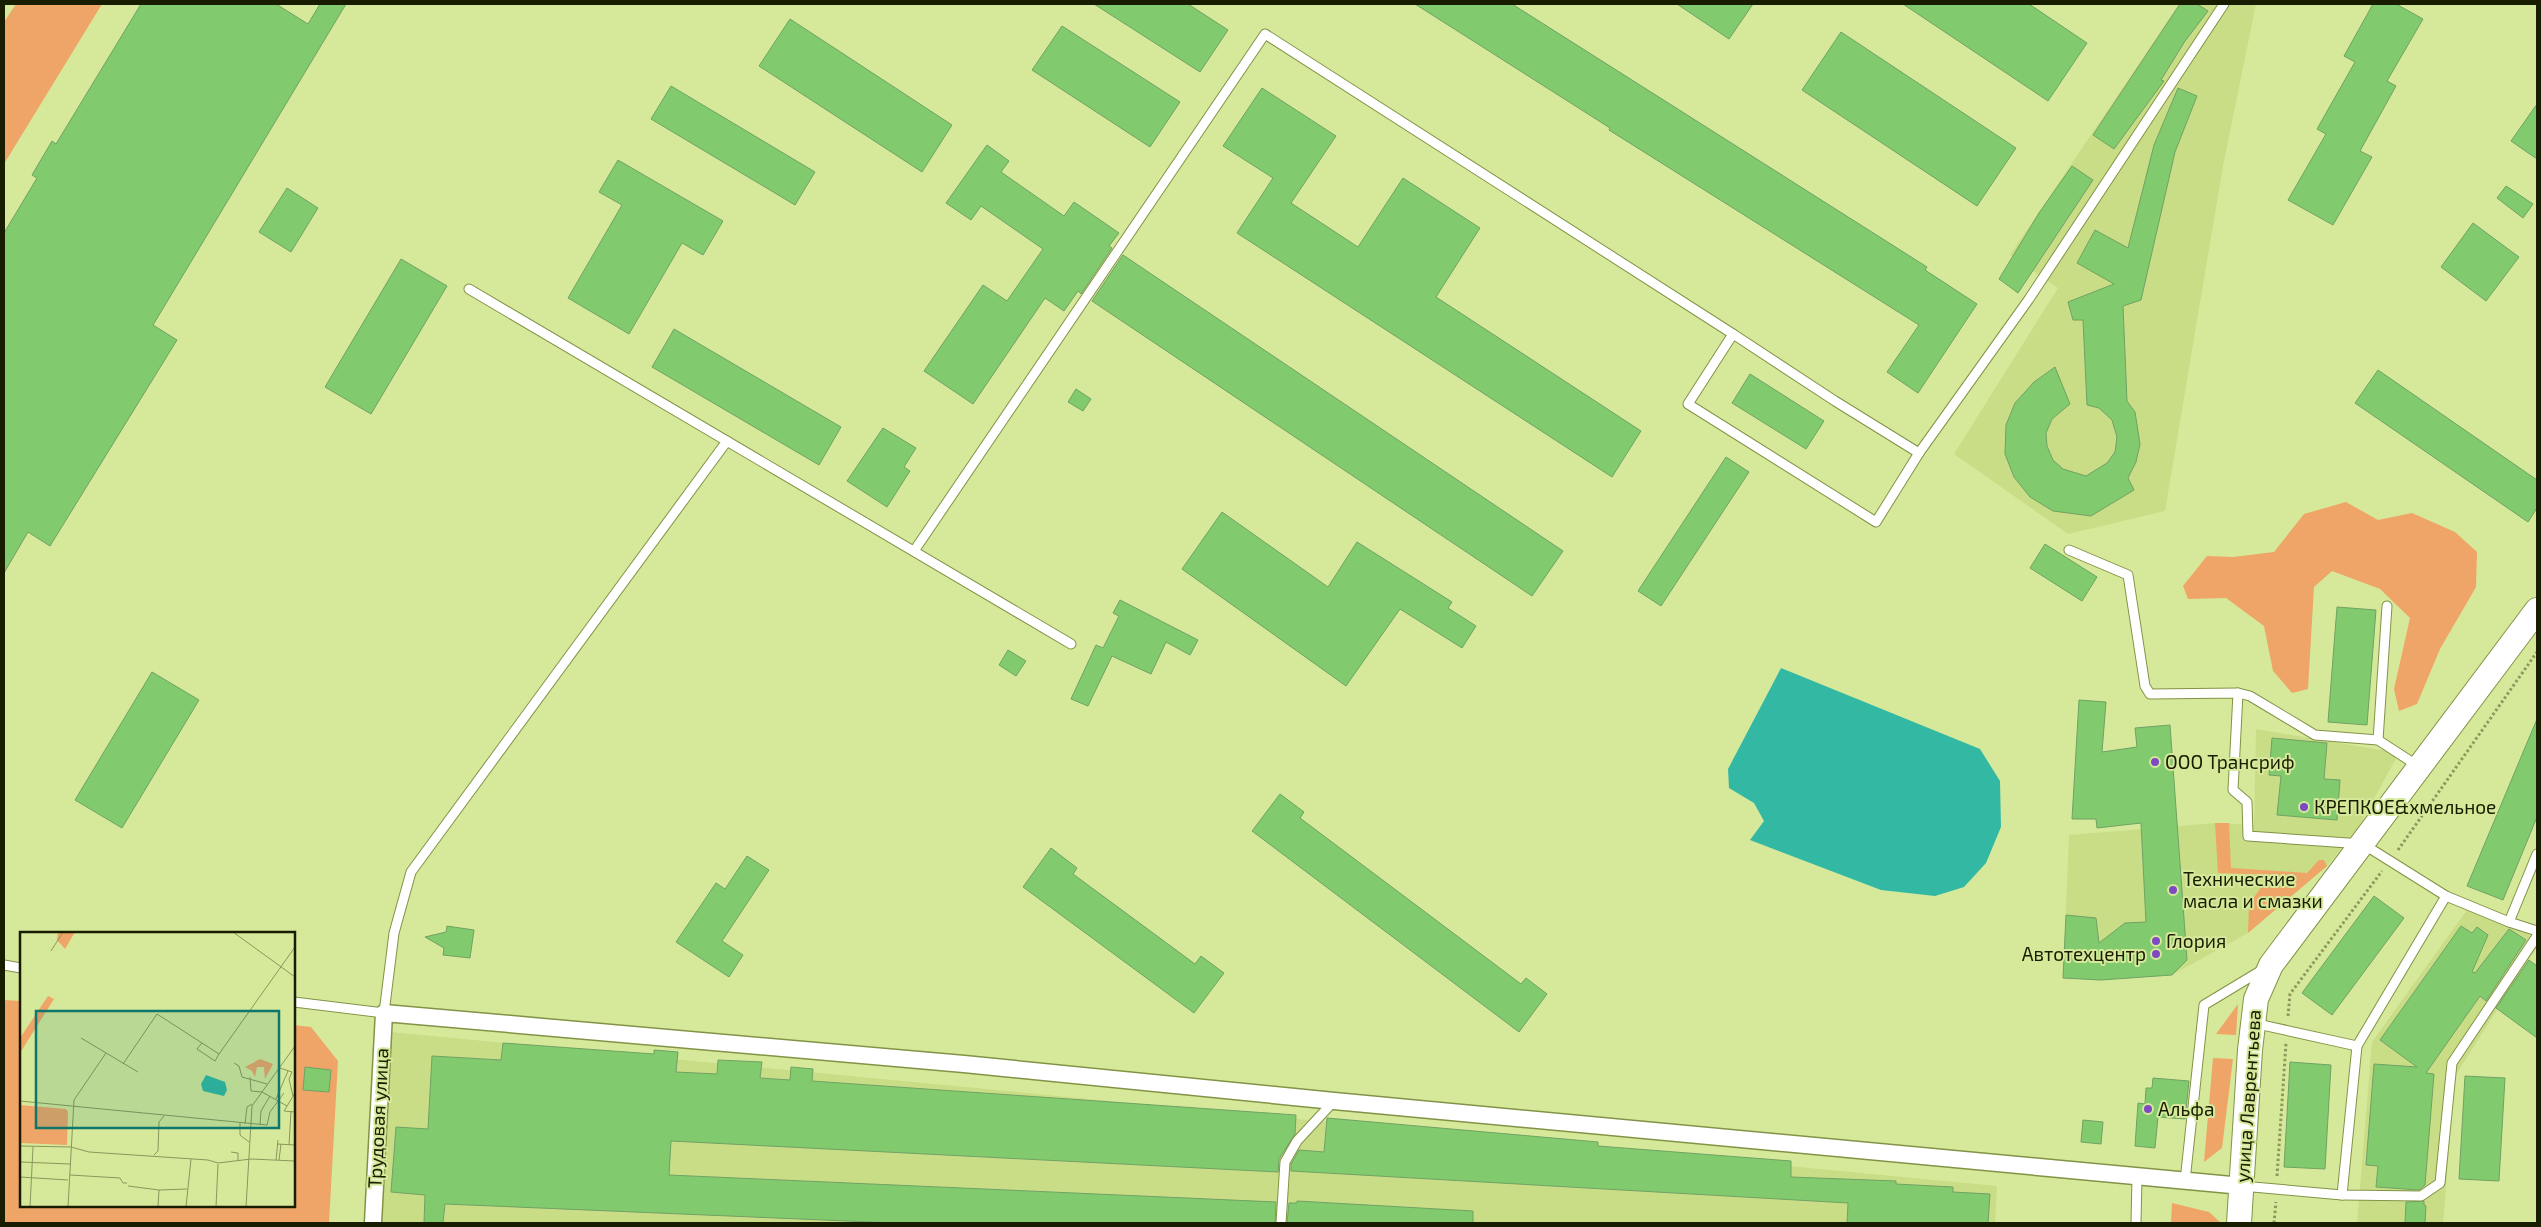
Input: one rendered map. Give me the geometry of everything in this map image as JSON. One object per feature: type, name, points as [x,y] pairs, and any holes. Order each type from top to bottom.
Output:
[{"type":"street","name":"улица Лаврентьева","points":[[2240,1223],[2253,1022],[2256,1000],[2271,965],[2537,610]]},
{"type":"street","points":[[384,1013],[964,1064],[1334,1101],[2242,1186]]},
{"type":"street","name":"Трудовая улица","points":[[373,1223],[384,1013]]},
{"type":"lane","points":[[1733,334],[1688,404],[1876,522],[1919,453],[2029,299],[2224,4]]},
{"type":"lane","points":[[914,551],[1265,34],[1919,453]]},
{"type":"lane","points":[[469,289],[1071,644]]},
{"type":"lane","points":[[295,1002],[384,1013],[394,933],[411,872],[727,441]]},
{"type":"lane","points":[[2069,550],[2128,575],[2145,686],[2150,694],[2238,693],[2250,696],[2316,735],[2378,740],[2421,767]]},
{"type":"lane","points":[[2378,740],[2387,606]]},
{"type":"lane","points":[[2238,693],[2233,790],[2247,802],[2248,836],[2363,844],[2446,896],[2509,922],[2537,931]]},
{"type":"lane","points":[[2509,922],[2537,854]]},
{"type":"lane","points":[[2342,1195],[2357,1046],[2446,896]]},
{"type":"lane","points":[[2242,1186],[2342,1195],[2421,1196],[2440,1183],[2452,1063],[2537,936]]},
{"type":"lane","points":[[4,965],[20,968]]},
{"type":"lane","points":[[2186,1181],[2204,1005],[2271,965]]},
{"type":"lane","points":[[2253,1022],[2357,1046]]},
{"type":"lane","points":[[1281,1223],[1285,1162],[1297,1142],[1334,1101]]},
{"type":"lane","points":[[2136,1223],[2137,1177]]},
{"type":"path","points":[[2274,1223],[2290,994],[2390,861],[2537,652]]},
{"type":"shaded area","points":[[16,4],[102,4],[4,164],[4,22]]},
{"type":"shaded area","points":[[2179,4],[2256,4],[2223,166],[2165,511],[2068,534],[1954,454],[2058,288],[2010,255]]},
{"type":"shaded area","points":[[2346,502],[2378,520],[2412,513],[2455,532],[2477,552],[2476,587],[2440,649],[2417,704],[2399,711],[2394,689],[2410,618],[2380,589],[2332,571],[2314,587],[2308,689],[2292,693],[2273,671],[2264,626],[2226,598],[2188,599],[2183,586],[2207,556],[2233,557],[2274,552],[2304,514]]},
{"type":"shaded area","points":[[2256,729],[2399,753],[2359,826],[2327,866],[2248,933],[2172,975],[2100,980],[2063,978],[2069,835],[2215,823],[2254,825]]},
{"type":"shaded area","points":[[2215,823],[2229,823],[2231,868],[2307,873],[2319,860],[2324,860],[2327,866],[2248,933],[2249,904],[2270,875],[2218,873]]},
{"type":"shaded area","points":[[2467,910],[2508,920],[2537,941],[2537,947],[2455,1076],[2443,1223],[2357,1223],[2372,1042]]},
{"type":"shaded area","points":[[4,1000],[20,1001],[20,1207],[295,1207],[295,1025],[311,1027],[338,1061],[329,1223],[4,1223]]},
{"type":"shaded area","points":[[2238,1004],[2236,1035],[2216,1034]]},
{"type":"shaded area","points":[[391,1032],[1997,1186],[1995,1223],[381,1223]]},
{"type":"shaded area","points":[[2213,1058],[2233,1059],[2222,1148],[2204,1162]]},
{"type":"shaded area","points":[[2172,1203],[2209,1212],[2221,1223],[2171,1223]]},
{"type":"water","points":[[1781,668],[1980,749],[2000,781],[2001,827],[1986,863],[1964,887],[1935,896],[1881,890],[1750,840],[1764,821],[1754,803],[1729,788],[1728,769]]},
{"type":"building","points":[[141,4],[276,4],[308,24],[320,4],[346,4],[153,325],[177,340],[50,546],[28,532],[4,573],[4,233],[37,178],[32,175],[52,141],[56,144]]},
{"type":"building","points":[[1094,4],[1188,4],[1228,30],[1200,72]]},
{"type":"building","points":[[1415,4],[1512,4],[1927,267],[1925,270],[1977,304],[1918,393],[1887,372],[1919,325],[1609,130],[1610,128]]},
{"type":"building","points":[[1677,4],[1753,4],[1729,39]]},
{"type":"building","points":[[1903,4],[2029,4],[2087,43],[2048,101]]},
{"type":"building","points":[[2180,4],[2197,4],[2208,11],[2185,41],[2161,80],[2164,81],[2114,149],[2093,135]]},
{"type":"building","points":[[2373,4],[2396,4],[2423,19],[2387,81],[2396,86],[2360,151],[2372,157],[2333,225],[2288,200],[2326,134],[2317,129],[2355,62],[2344,56]]},
{"type":"building","points":[[790,19],[952,125],[922,172],[759,66]]},
{"type":"building","points":[[1062,26],[1180,102],[1150,147],[1032,70]]},
{"type":"building","points":[[1841,32],[2016,148],[1977,206],[1802,90]]},
{"type":"building","points":[[671,86],[815,172],[795,205],[651,119]]},
{"type":"building","points":[[1262,88],[1336,136],[1291,203],[1358,247],[1403,178],[1480,228],[1436,297],[1641,431],[1612,477],[1237,233],[1273,178],[1223,146]]},
{"type":"building","points":[[2178,88],[2197,96],[2175,152],[2141,300],[2123,306],[2127,401],[2135,412],[2140,444],[2136,462],[2128,478],[2134,490],[2091,516],[2053,511],[2030,497],[2014,477],[2005,454],[2006,425],[2015,403],[2034,382],[2055,367],[2070,404],[2052,419],[2046,433],[2047,446],[2053,460],[2063,469],[2086,476],[2107,463],[2115,452],[2117,437],[2112,420],[2099,408],[2087,405],[2083,320],[2073,320],[2068,302],[2114,284],[2077,263],[2095,230],[2128,248],[2154,145]]},
{"type":"building","points":[[2537,104],[2537,159],[2511,141]]},
{"type":"building","points":[[987,145],[1009,161],[1001,172],[1064,216],[1074,202],[1119,233],[1109,246],[1112,248],[1081,294],[1078,291],[1064,311],[1045,298],[973,404],[924,371],[983,285],[1007,301],[1043,249],[981,206],[971,220],[946,203]]},
{"type":"building","points":[[618,160],[723,221],[703,255],[682,243],[629,334],[568,298],[622,205],[599,192]]},
{"type":"building","points":[[2072,166],[2093,180],[2018,293],[1999,279],[2039,213]]},
{"type":"building","points":[[2506,186],[2533,204],[2523,218],[2497,198]]},
{"type":"building","points":[[287,188],[318,208],[291,252],[259,232]]},
{"type":"building","points":[[2473,223],[2519,257],[2486,301],[2441,267]]},
{"type":"building","points":[[1123,255],[1563,551],[1532,596],[1092,301]]},
{"type":"building","points":[[401,259],[447,286],[371,414],[325,387]]},
{"type":"building","points":[[674,329],[841,427],[819,465],[652,367]]},
{"type":"building","points":[[2378,370],[2537,480],[2537,508],[2528,522],[2355,403]]},
{"type":"building","points":[[1750,374],[1824,421],[1806,449],[1732,403]]},
{"type":"building","points":[[1076,389],[1091,399],[1083,411],[1068,402]]},
{"type":"building","points":[[883,428],[916,448],[904,467],[910,471],[887,507],[847,481]]},
{"type":"building","points":[[1726,457],[1749,472],[1661,606],[1638,591]]},
{"type":"building","points":[[1222,512],[1328,587],[1357,542],[1452,602],[1448,608],[1476,626],[1462,648],[1400,609],[1346,686],[1182,569]]},
{"type":"building","points":[[2045,544],[2097,577],[2082,601],[2030,568]]},
{"type":"building","points":[[1120,600],[1198,640],[1190,655],[1166,642],[1151,674],[1112,656],[1088,706],[1071,699],[1096,645],[1103,648],[1119,616],[1113,613]]},
{"type":"building","points":[[2337,607],[2376,610],[2367,725],[2328,722]]},
{"type":"building","points":[[1008,650],[1026,661],[1016,676],[999,665]]},
{"type":"building","points":[[152,672],[199,700],[122,828],[75,800]]},
{"type":"building","points":[[2079,700],[2106,702],[2102,752],[2137,747],[2135,728],[2170,725],[2187,960],[2172,975],[2101,980],[2063,978],[2066,915],[2096,918],[2099,943],[2125,923],[2146,922],[2141,823],[2097,828],[2096,819],[2072,819]]},
{"type":"building","points":[[2537,719],[2537,817],[2503,900],[2467,886]]},
{"type":"building","points":[[2272,738],[2327,743],[2324,779],[2340,780],[2337,820],[2277,815],[2281,776],[2269,775]]},
{"type":"building","points":[[1280,794],[1304,812],[1300,818],[1521,984],[1526,978],[1547,994],[1519,1032],[1252,831]]},
{"type":"building","points":[[1051,848],[1077,868],[1073,874],[1195,964],[1201,956],[1224,973],[1194,1013],[1023,887]]},
{"type":"building","points":[[747,856],[769,870],[722,941],[743,955],[729,977],[676,942],[716,883],[725,889]]},
{"type":"building","points":[[2374,896],[2404,918],[2332,1015],[2302,993]]},
{"type":"building","points":[[447,926],[474,930],[470,958],[443,955],[444,948],[425,937],[446,932]]},
{"type":"building","points":[[2461,926],[2472,933],[2477,927],[2488,935],[2472,972],[2475,973],[2509,929],[2526,940],[2486,1001],[2480,996],[2426,1073],[2434,1074],[2425,1185],[2419,1190],[2376,1187],[2378,1166],[2366,1165],[2374,1064],[2417,1067],[2380,1040]]},
{"type":"building","points":[[2529,960],[2537,966],[2537,1038],[2496,1008]]},
{"type":"building","points":[[503,1043],[654,1054],[654,1050],[678,1052],[676,1072],[717,1074],[718,1060],[762,1062],[760,1078],[790,1080],[791,1067],[813,1069],[812,1081],[1296,1115],[1295,1134],[1279,1159],[1278,1172],[671,1141],[669,1175],[1276,1202],[1275,1223],[894,1223],[445,1204],[443,1223],[424,1223],[425,1195],[391,1192],[396,1127],[428,1129],[432,1056],[501,1060]]},
{"type":"building","points":[[2290,1062],[2331,1065],[2325,1169],[2284,1167]]},
{"type":"building","points":[[305,1067],[331,1070],[329,1092],[303,1090]]},
{"type":"building","points":[[2465,1076],[2505,1078],[2499,1181],[2459,1179]]},
{"type":"building","points":[[2153,1078],[2189,1081],[2185,1119],[2158,1117],[2155,1148],[2135,1146],[2138,1103],[2145,1104],[2146,1088],[2152,1088]]},
{"type":"building","points":[[1327,1118],[1598,1142],[1598,1146],[1791,1161],[1791,1177],[1896,1181],[1896,1184],[1953,1187],[1953,1192],[1990,1194],[1988,1223],[1847,1223],[1848,1203],[1291,1171],[1291,1164],[1299,1150],[1324,1152]]},
{"type":"building","points":[[2083,1120],[2103,1122],[2101,1144],[2081,1142]]},
{"type":"building","points":[[1297,1201],[1473,1211],[1473,1223],[1287,1223],[1289,1203],[1297,1203]]},
{"type":"building","points":[[2424,1201],[2426,1206],[2425,1223],[2405,1223],[2406,1202]]},
{"type":"place","name":"ООО Трансриф","points":[[2155,762]]},
{"type":"place","name":"КРЕПКОЕ&хмельное","points":[[2304,807]]},
{"type":"place","name":"Технические масла и смазки","points":[[2173,890]]},
{"type":"place","name":"Глория","points":[[2156,941]]},
{"type":"place","name":"Автотехцентр","points":[[2156,954]]},
{"type":"place","name":"Альфа","points":[[2148,1109]]}]
